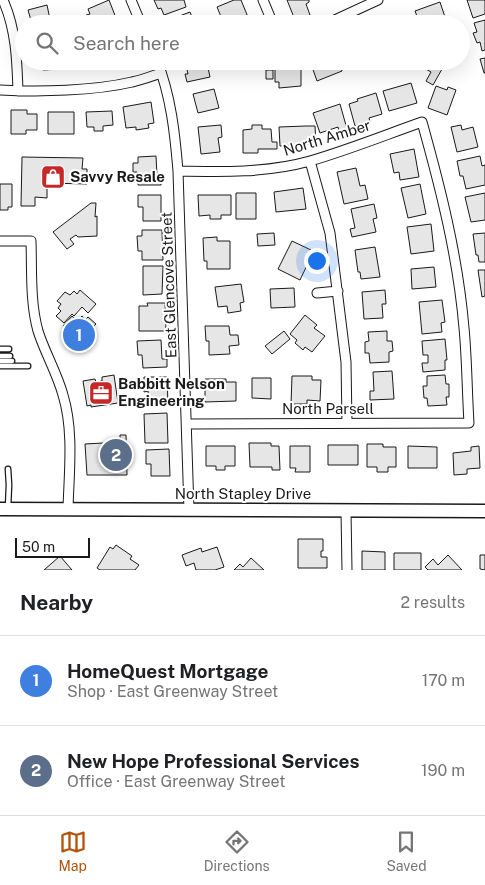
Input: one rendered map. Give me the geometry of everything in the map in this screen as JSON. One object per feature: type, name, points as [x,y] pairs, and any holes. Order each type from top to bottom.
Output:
[{"type":"main road","name":"North Stapley Drive","points":[[4,509],[485,512]]},
{"type":"street","points":[[3,0],[8,12],[15,44]]},
{"type":"street","points":[[131,0],[137,15]]},
{"type":"street","points":[[263,0],[269,15]]},
{"type":"street","points":[[346,15],[378,0]]},
{"type":"street","points":[[17,70],[18,91]]},
{"type":"street","name":"East Glencove Street","points":[[161,70],[174,124],[178,172],[188,424],[189,510]]},
{"type":"street","points":[[0,90],[89,88],[131,82],[162,73]]},
{"type":"street","name":"North Amber","points":[[178,172],[262,170],[310,161],[422,122],[444,204],[456,265],[464,328],[469,423]]},
{"type":"street","points":[[310,161],[330,233],[346,362],[348,423]]},
{"type":"street","points":[[0,241],[31,241],[32,297],[36,322],[63,395],[66,412],[69,442],[68,509]]},
{"type":"street","points":[[317,293],[338,291]]},
{"type":"street","name":"North Parsell","points":[[188,424],[469,423]]},
{"type":"street","points":[[346,510],[347,570]]},
{"type":"lane","points":[[0,349],[9,349]]},
{"type":"lane","points":[[0,356],[11,359],[0,361]]},
{"type":"lane","points":[[0,366],[28,366]]},
{"type":"lane","points":[[4,509],[9,485],[8,469]]},
{"type":"building","points":[[109,0],[115,15],[86,15],[90,14],[88,9]]},
{"type":"building","points":[[154,0],[184,0],[186,7],[164,15],[161,8],[158,9]]},
{"type":"building","points":[[234,0],[241,0],[247,15],[220,15],[217,7]]},
{"type":"building","points":[[287,0],[309,0],[306,4],[310,15],[293,15]]},
{"type":"building","points":[[467,0],[485,0],[485,14],[473,18]]},
{"type":"building","points":[[440,2],[444,15],[417,15],[415,11]]},
{"type":"building","points":[[47,5],[49,15],[29,15],[28,10]]},
{"type":"building","points":[[485,20],[485,50],[482,51],[480,42],[477,43],[473,33],[477,32],[474,23]]},
{"type":"building","points":[[485,58],[485,73],[484,73],[480,59]]},
{"type":"building","points":[[187,70],[208,70],[210,77],[187,82],[185,74],[188,74]]},
{"type":"building","points":[[266,70],[273,70],[273,79],[266,79]]},
{"type":"building","points":[[275,70],[301,70],[301,86],[279,88],[279,82],[275,82]]},
{"type":"building","points":[[313,70],[342,70],[342,71],[317,81]]},
{"type":"building","points":[[428,70],[441,70],[433,85],[426,81],[431,72]]},
{"type":"building","points":[[411,83],[417,103],[389,111],[383,91]]},
{"type":"building","points":[[436,86],[447,90],[448,87],[456,90],[447,115],[428,108]]},
{"type":"building","points":[[214,89],[219,108],[198,113],[193,94]]},
{"type":"building","points":[[376,93],[382,114],[369,118],[370,122],[355,126],[349,104],[358,101],[357,99]]},
{"type":"building","points":[[151,102],[154,123],[148,124],[149,128],[136,130],[136,127],[126,128],[123,107]]},
{"type":"building","points":[[340,104],[347,129],[339,131],[338,127],[320,133],[313,113]]},
{"type":"building","points":[[11,110],[27,110],[27,114],[37,114],[37,130],[26,130],[26,134],[11,134]]},
{"type":"building","points":[[112,111],[113,125],[103,126],[103,131],[94,131],[94,127],[87,127],[86,112]]},
{"type":"building","points":[[48,112],[74,112],[74,134],[48,134]]},
{"type":"building","points":[[221,125],[222,137],[218,138],[220,152],[201,154],[198,127]]},
{"type":"building","points":[[252,125],[262,125],[262,129],[271,129],[272,142],[277,142],[277,149],[258,149],[258,153],[243,153],[243,130],[252,129]]},
{"type":"building","points":[[461,125],[462,130],[473,127],[478,147],[457,152],[451,127]]},
{"type":"building","points":[[315,126],[316,143],[280,146],[279,127]]},
{"type":"building","points":[[414,149],[419,177],[400,180],[399,172],[394,173],[390,154]]},
{"type":"building","points":[[156,156],[157,176],[161,176],[161,185],[138,185],[137,172],[133,172],[133,163],[138,163],[138,157]]},
{"type":"building","points":[[480,156],[482,166],[485,165],[485,185],[466,189],[463,176],[460,176],[457,161]]},
{"type":"building","name":"Savvy Resale","points":[[22,157],[83,158],[82,169],[87,169],[87,184],[47,183],[47,198],[35,197],[35,206],[21,206]]},
{"type":"building","points":[[356,168],[360,186],[365,185],[368,199],[344,204],[337,172]]},
{"type":"building","points":[[0,184],[12,184],[12,207],[8,207],[8,210],[0,210]]},
{"type":"building","points":[[420,184],[426,214],[408,218],[401,188]]},
{"type":"building","points":[[303,188],[306,209],[276,212],[274,192]]},
{"type":"building","points":[[236,193],[256,193],[256,219],[236,219]]},
{"type":"building","points":[[485,193],[485,220],[471,222],[465,197]]},
{"type":"building","points":[[138,195],[161,195],[161,221],[143,221],[143,207],[138,207]]},
{"type":"building","points":[[198,195],[231,195],[231,215],[221,215],[221,219],[210,219],[210,215],[199,216]]},
{"type":"building","points":[[91,203],[96,203],[97,236],[78,237],[76,235],[70,239],[74,244],[67,249],[53,232]]},
{"type":"building","points":[[374,204],[377,218],[373,219],[376,232],[352,237],[350,229],[355,228],[351,209]]},
{"type":"building","points":[[431,224],[434,251],[411,254],[407,227]]},
{"type":"building","points":[[142,230],[162,230],[163,260],[142,260],[142,251],[138,251],[137,236],[142,236]]},
{"type":"building","points":[[274,233],[275,245],[258,246],[257,234]]},
{"type":"building","points":[[485,233],[485,262],[479,262],[473,234]]},
{"type":"building","points":[[217,237],[217,241],[230,241],[230,269],[207,269],[207,261],[204,261],[203,238]]},
{"type":"building","points":[[292,241],[311,250],[308,258],[310,259],[300,280],[278,269]]},
{"type":"building","points":[[375,247],[380,277],[361,279],[360,272],[358,272],[355,250]]},
{"type":"building","points":[[143,266],[163,266],[162,294],[143,295]]},
{"type":"building","points":[[434,267],[436,287],[412,289],[411,269]]},
{"type":"building","points":[[478,270],[485,270],[485,296],[482,297]]},
{"type":"building","points":[[241,284],[244,302],[240,303],[241,311],[228,313],[227,306],[218,307],[215,287]]},
{"type":"building","points":[[294,288],[295,307],[271,308],[270,289]]},
{"type":"building","points":[[80,290],[96,304],[88,313],[82,307],[64,323],[56,316],[61,311],[58,308],[61,304],[57,301],[65,292],[70,295],[74,291],[77,294]]},
{"type":"building","points":[[385,290],[386,304],[382,304],[383,318],[364,319],[362,292]]},
{"type":"building","points":[[442,300],[445,322],[441,323],[442,332],[422,334],[419,302]]},
{"type":"building","points":[[147,303],[165,303],[166,331],[139,331],[139,306],[148,306]]},
{"type":"building","points":[[305,315],[317,325],[314,328],[325,336],[312,352],[305,347],[303,350],[295,343],[297,340],[290,334]]},
{"type":"building","points":[[72,316],[77,321],[82,316],[85,320],[88,317],[96,324],[91,329],[93,330],[91,332],[96,337],[82,351],[78,346],[74,350],[62,337],[68,331],[63,326]]},
{"type":"building","points":[[205,326],[229,326],[230,335],[238,335],[239,345],[229,346],[230,354],[209,355],[209,341],[206,341]]},
{"type":"building","points":[[284,331],[290,339],[272,354],[265,346]]},
{"type":"building","points":[[387,331],[387,341],[392,341],[393,351],[389,352],[389,362],[370,363],[369,353],[365,353],[365,342],[369,341],[368,332]]},
{"type":"building","points":[[445,339],[447,360],[445,360],[445,370],[423,372],[422,363],[428,363],[428,355],[423,355],[422,341]]},
{"type":"building","points":[[161,340],[162,359],[167,359],[167,367],[143,368],[142,355],[138,355],[137,341]]},
{"type":"building","points":[[392,371],[394,399],[370,400],[370,391],[374,391],[373,372]]},
{"type":"building","name":"Babbitt Nelson Engineering","points":[[114,375],[118,403],[87,406],[83,381],[95,379],[96,382],[102,381],[102,377]]},
{"type":"building","points":[[445,375],[446,384],[449,384],[449,397],[446,397],[447,405],[428,406],[427,398],[424,398],[423,386],[427,386],[427,376]]},
{"type":"building","points":[[292,376],[312,376],[312,380],[321,380],[320,401],[307,400],[307,404],[291,404]]},
{"type":"building","points":[[144,377],[167,377],[168,404],[149,405],[148,391],[144,392]]},
{"type":"building","points":[[252,378],[271,378],[271,399],[252,398]]},
{"type":"building","points":[[205,379],[226,379],[226,382],[236,382],[236,401],[205,402]]},
{"type":"building","points":[[167,413],[168,443],[145,443],[144,414]]},
{"type":"building","points":[[120,435],[126,435],[127,475],[87,475],[85,444],[103,443],[104,467],[107,467],[106,441],[120,439]]},
{"type":"building","points":[[249,443],[271,443],[271,446],[279,446],[280,470],[272,470],[272,467],[250,467]]},
{"type":"building","points":[[367,444],[383,444],[383,447],[396,447],[396,467],[388,467],[388,472],[377,472],[377,467],[367,467]]},
{"type":"building","points":[[328,445],[358,445],[358,465],[328,465]]},
{"type":"building","points":[[206,446],[235,446],[235,466],[225,466],[225,470],[216,470],[216,466],[206,466]]},
{"type":"building","points":[[290,446],[310,446],[310,472],[295,472],[296,468],[290,468]]},
{"type":"building","points":[[408,446],[437,447],[437,468],[408,468]]},
{"type":"building","points":[[479,446],[480,468],[467,469],[467,474],[454,475],[453,453],[471,451],[471,447]]},
{"type":"building","points":[[169,449],[170,476],[151,476],[151,464],[146,464],[146,450]]},
{"type":"building","points":[[298,539],[323,539],[321,557],[327,557],[327,568],[298,568]]},
{"type":"building","points":[[116,545],[132,556],[130,559],[139,565],[135,570],[100,570],[97,568],[110,547],[113,549]]},
{"type":"building","points":[[217,547],[224,567],[215,570],[196,570],[194,563],[186,566],[182,555],[201,548],[202,552]]},
{"type":"building","points":[[362,551],[385,552],[385,570],[362,570]]},
{"type":"building","points":[[394,553],[421,553],[421,570],[394,570]]},
{"type":"building","points":[[448,555],[462,570],[428,570],[425,567],[433,559],[438,565]]},
{"type":"building","points":[[480,555],[485,555],[485,570],[480,569]]},
{"type":"building","points":[[60,556],[72,570],[44,570]]},
{"type":"building","points":[[251,558],[264,570],[234,570],[240,564],[243,567]]},
{"type":"place","name":"Savvy Resale","points":[[53,177]]},
{"type":"place","name":"HomeQuest Mortgage","points":[[79,335]]},
{"type":"place","name":"Babbitt Nelson Engineering","points":[[101,393]]},
{"type":"place","name":"New Hope Professional Services","points":[[116,455]]}]
